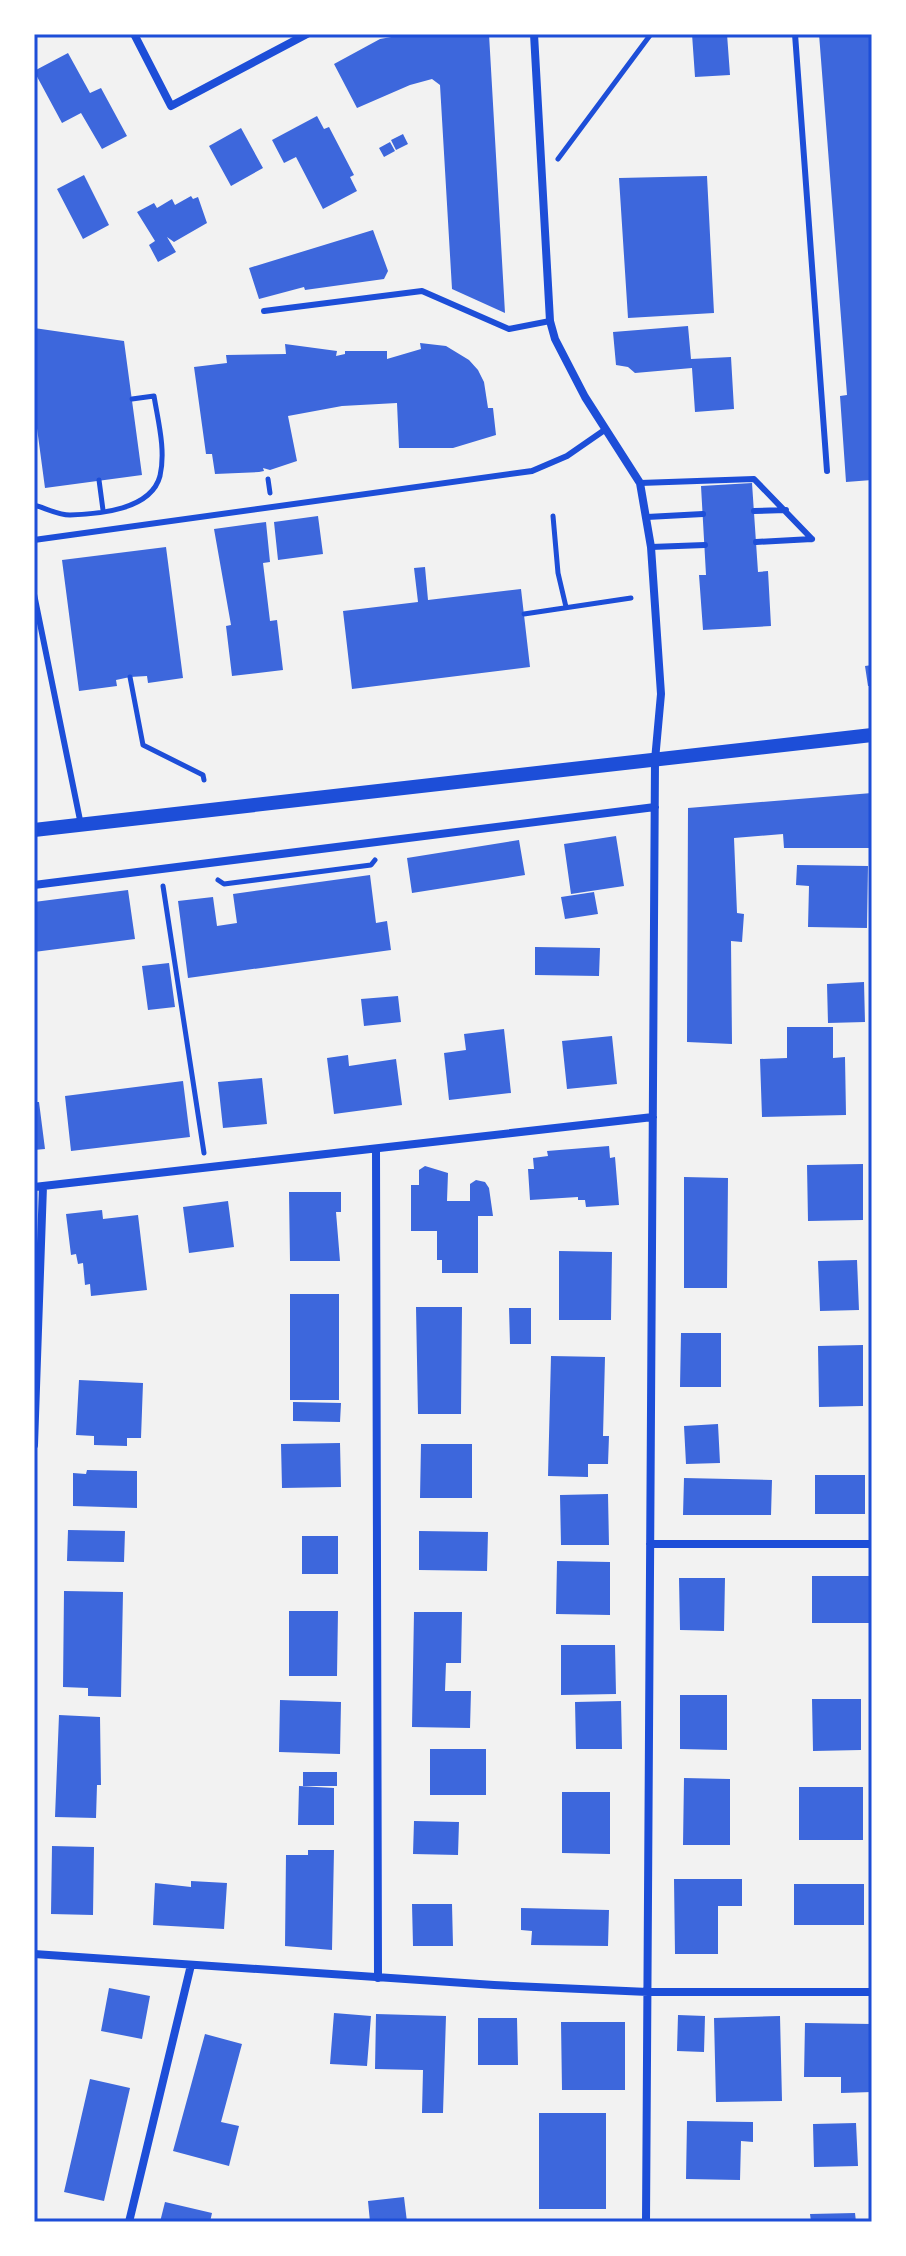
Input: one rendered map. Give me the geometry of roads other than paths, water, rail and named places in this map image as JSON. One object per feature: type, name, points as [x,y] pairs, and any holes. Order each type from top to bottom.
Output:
[{"type":"street","points":[[134,34],[171,106],[307,34]]},
{"type":"street","points":[[534,34],[550,321],[555,339],[640,483],[651,547],[661,694],[655,760],[646,2222]]},
{"type":"street","points":[[34,830],[872,735]]},
{"type":"street","points":[[34,885],[655,807]]},
{"type":"street","points":[[34,1445],[39,1186],[653,1117]]},
{"type":"street","points":[[376,1149],[378,1978]]},
{"type":"street","points":[[650,1544],[872,1544]]},
{"type":"street","points":[[34,1954],[378,1978],[648,1992],[872,1992]]},
{"type":"street","points":[[129,2222],[191,1965]]},
{"type":"lane","points":[[795,34],[827,471]]},
{"type":"lane","points":[[264,311],[422,291],[509,329],[550,321]]},
{"type":"lane","points":[[34,540],[532,471],[567,456],[606,429]]},
{"type":"lane","points":[[640,483],[754,479],[812,539],[756,542]]},
{"type":"lane","points":[[754,511],[786,510]]},
{"type":"lane","points":[[647,517],[703,514]]},
{"type":"lane","points":[[651,547],[705,545]]},
{"type":"lane","points":[[34,594],[81,825]]}]
